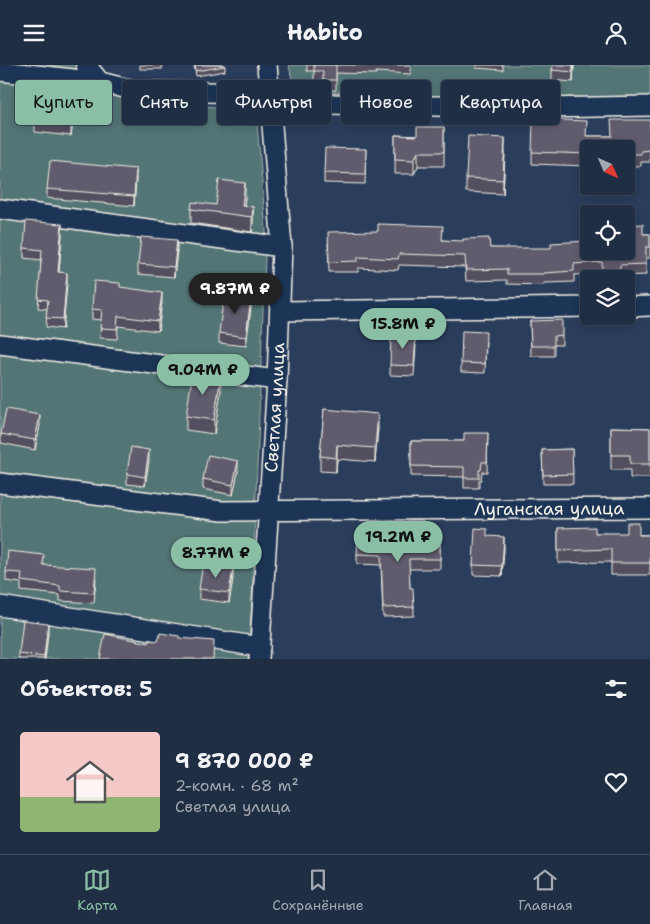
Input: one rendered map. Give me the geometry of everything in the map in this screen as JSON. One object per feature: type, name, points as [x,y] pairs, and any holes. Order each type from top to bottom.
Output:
[{"type":"street","points":[[86,65],[98,80]]},
{"type":"street","name":"Светлая улица","points":[[267,65],[268,80]]},
{"type":"street","points":[[0,71],[82,80]]},
{"type":"street","points":[[112,85],[137,91],[217,95]]},
{"type":"street","points":[[331,100],[543,108],[650,106]]},
{"type":"street","name":"Светлая улица","points":[[260,653],[281,311],[282,247],[272,125]]},
{"type":"street","points":[[0,209],[282,247]]},
{"type":"street","points":[[635,307],[650,306]]},
{"type":"street","points":[[281,311],[580,307]]},
{"type":"street","points":[[0,344],[278,380]]},
{"type":"street","name":"Луганская улица","points":[[0,483],[222,511],[650,508]]},
{"type":"street","points":[[0,606],[260,653]]},
{"type":"green space","points":[[0,65],[88,65],[103,80],[15,80],[15,125],[112,125],[112,88],[122,98],[122,125],[207,125],[207,106],[217,107],[217,125],[257,125],[266,232],[248,659],[0,659]]},
{"type":"green space","points":[[289,65],[650,65],[650,108],[560,103],[560,80],[441,80],[441,97],[431,97],[431,80],[341,80],[341,92],[331,92],[331,80],[292,80]]},
{"type":"building","points":[[195,65],[225,65],[225,66],[196,71]]},
{"type":"building","points":[[314,65],[336,65],[336,80],[323,80],[323,71],[314,71]]},
{"type":"building","points":[[553,65],[573,65],[573,72],[552,70]]},
{"type":"building","points":[[560,120],[587,121],[586,136],[612,136],[611,120],[650,120],[650,150],[641,151],[641,154],[635,154],[635,140],[580,140],[580,154],[532,152],[533,125],[560,125]]},
{"type":"building","points":[[417,127],[444,127],[444,152],[418,152],[414,160],[395,159],[395,135],[417,136]]},
{"type":"building","points":[[468,136],[505,138],[503,180],[466,178]]},
{"type":"building","points":[[325,148],[366,149],[365,174],[324,173]]},
{"type":"building","points":[[50,161],[136,169],[134,196],[47,189]]},
{"type":"building","points":[[219,180],[245,183],[242,206],[253,207],[252,217],[191,209],[192,202],[216,205]]},
{"type":"building","points":[[26,221],[62,224],[58,272],[67,273],[63,319],[46,318],[48,300],[38,299],[42,250],[24,248]]},
{"type":"building","points":[[378,224],[443,226],[442,240],[463,241],[463,239],[489,238],[490,248],[551,248],[551,243],[580,241],[580,260],[635,260],[635,224],[643,224],[643,234],[650,234],[650,247],[646,247],[646,264],[620,265],[620,269],[602,270],[602,262],[574,264],[574,271],[544,274],[507,274],[507,269],[466,270],[465,256],[399,254],[398,259],[358,257],[358,261],[329,262],[328,232],[378,231]]},
{"type":"building","points":[[141,237],[177,240],[174,267],[138,264]]},
{"type":"building","points":[[94,281],[120,283],[120,287],[162,293],[158,321],[118,316],[117,329],[100,328],[102,310],[92,309]]},
{"type":"building","points":[[224,294],[251,297],[246,337],[219,333]]},
{"type":"building","points":[[562,320],[562,335],[554,336],[554,346],[531,346],[530,321]]},
{"type":"building","points":[[462,331],[486,332],[485,364],[461,363]]},
{"type":"building","points":[[391,334],[416,335],[414,366],[390,365]]},
{"type":"building","points":[[193,371],[221,376],[214,420],[186,416]]},
{"type":"building","points":[[6,409],[40,415],[35,440],[1,434]]},
{"type":"building","points":[[324,409],[378,414],[375,448],[337,445],[336,458],[320,456]]},
{"type":"building","points":[[611,427],[650,428],[650,464],[630,464],[630,455],[611,455]]},
{"type":"building","points":[[464,433],[488,433],[487,462],[482,462],[479,478],[464,478],[464,467],[411,466],[411,441],[464,441]]},
{"type":"building","points":[[131,447],[149,450],[145,477],[127,474]]},
{"type":"building","points":[[572,449],[573,474],[543,475],[542,450]]},
{"type":"building","points":[[208,455],[238,461],[233,485],[203,479]]},
{"type":"building","points":[[627,523],[639,523],[639,535],[650,535],[650,563],[611,563],[611,549],[558,551],[558,528],[595,527],[595,533],[627,533]]},
{"type":"building","points":[[475,528],[487,529],[487,536],[504,537],[502,566],[473,565]]},
{"type":"building","points":[[358,534],[440,536],[440,559],[409,559],[410,588],[413,588],[414,607],[383,608],[381,555],[357,554]]},
{"type":"building","points":[[8,551],[44,555],[43,565],[96,568],[94,593],[60,591],[60,586],[21,581],[22,573],[6,572]]},
{"type":"building","points":[[203,564],[233,569],[229,593],[199,589]]},
{"type":"building","points":[[23,620],[48,623],[44,657],[19,654]]},
{"type":"building","points":[[160,633],[179,636],[179,638],[214,641],[213,659],[100,659],[105,634],[149,643],[149,640],[158,641]]}]
